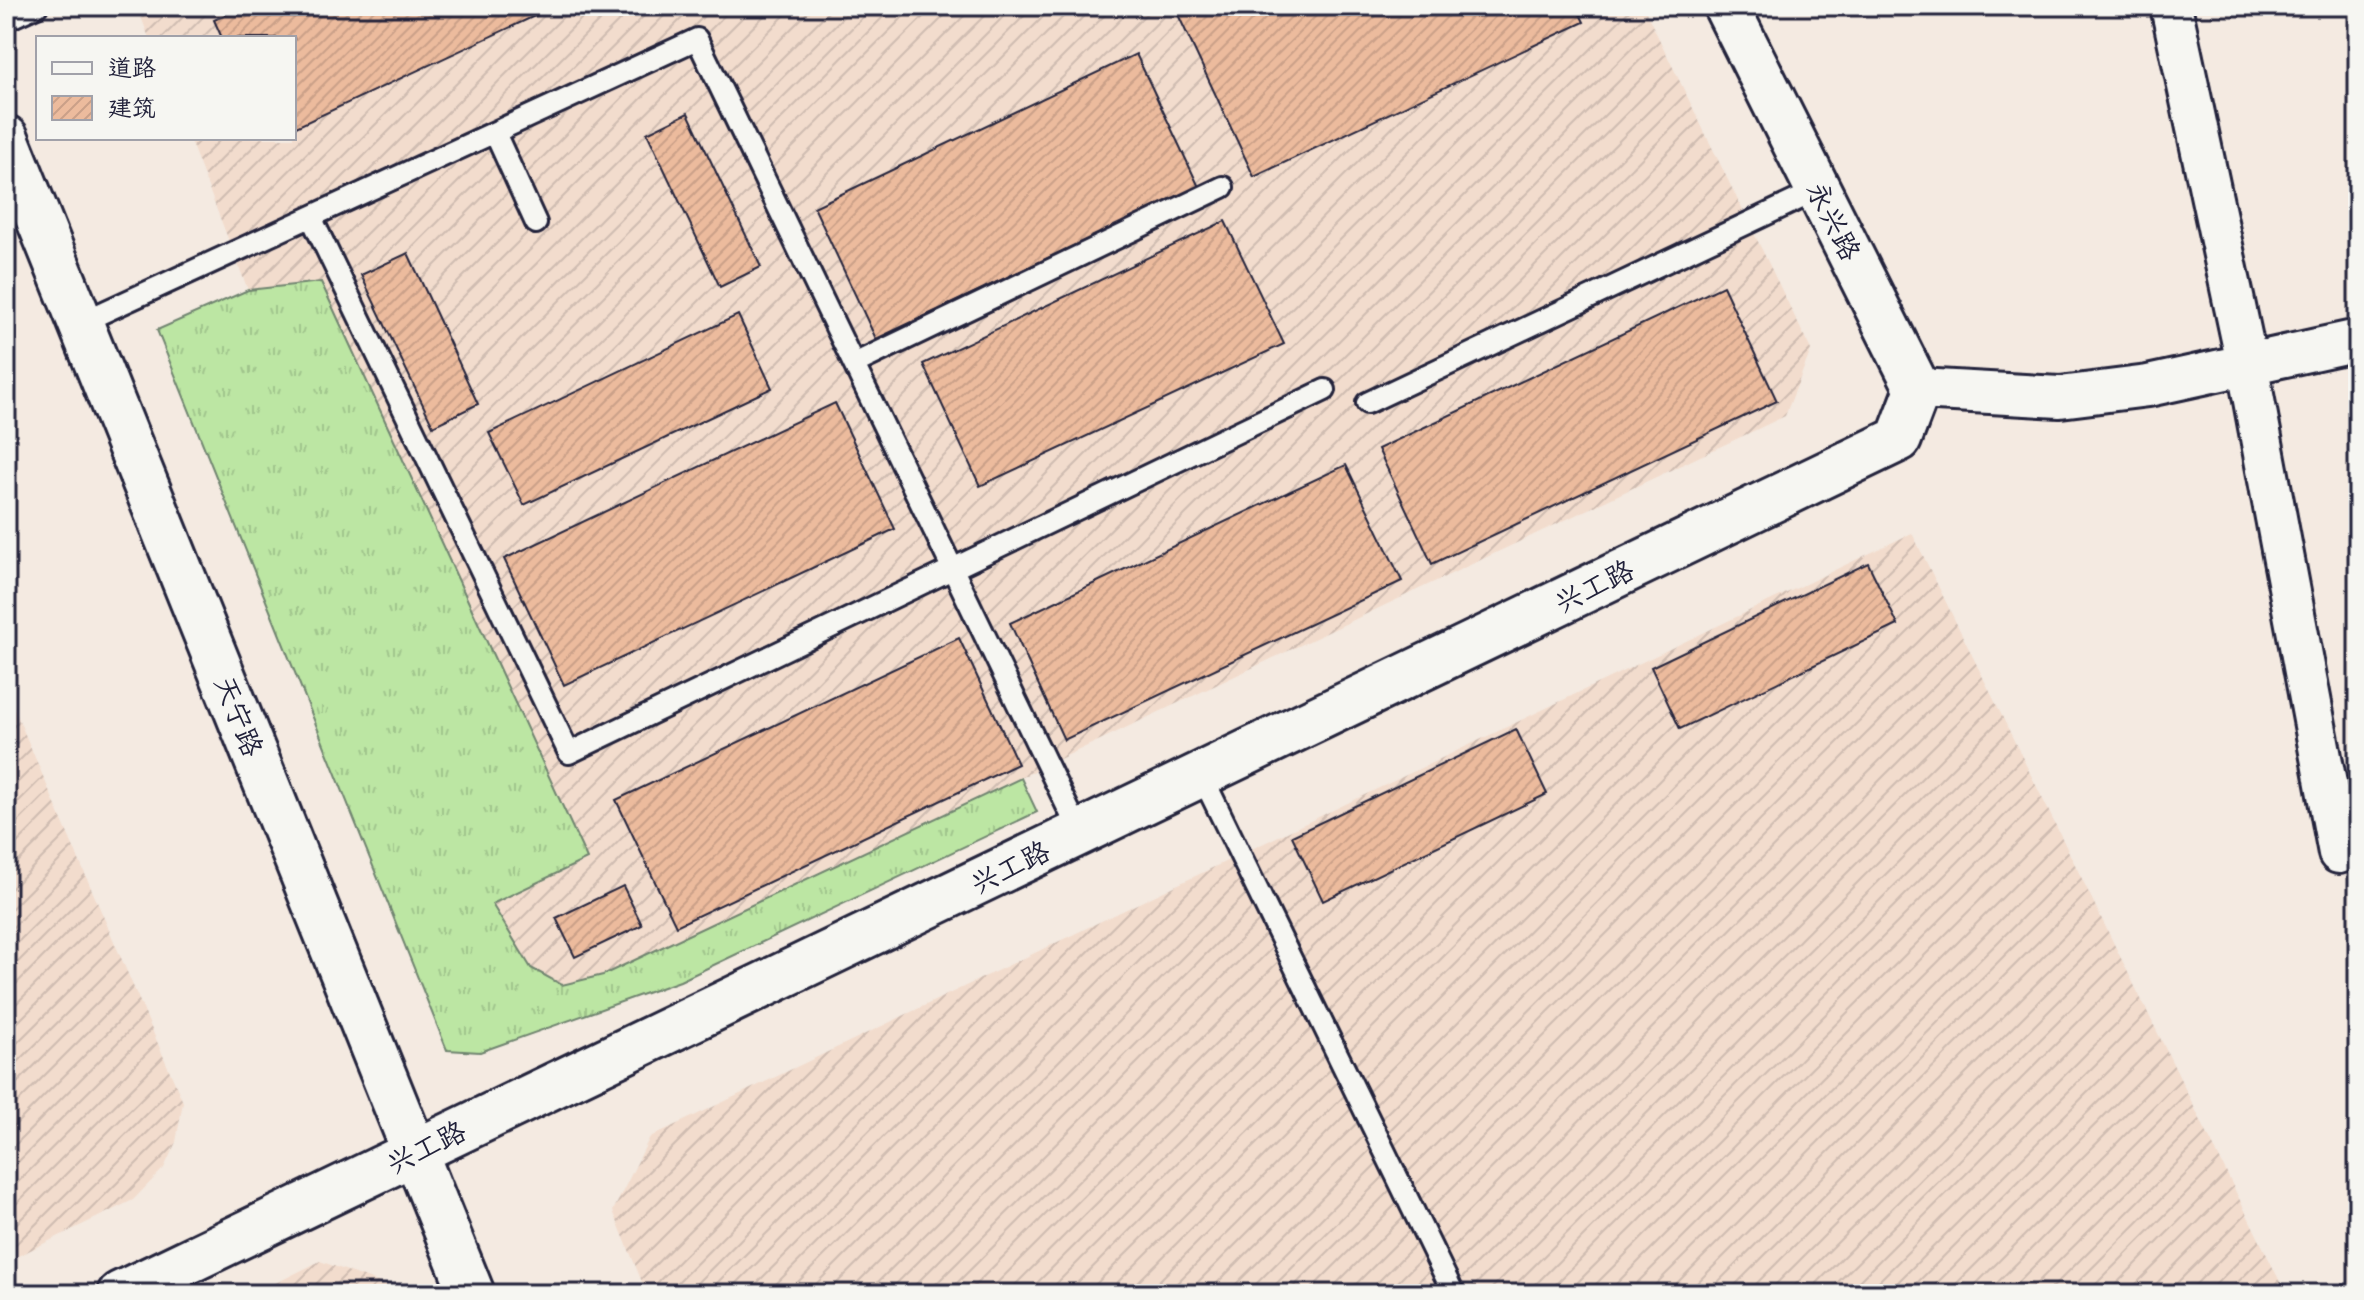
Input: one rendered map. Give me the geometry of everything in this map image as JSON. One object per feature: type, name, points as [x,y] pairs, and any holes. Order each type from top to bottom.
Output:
[{"type":"street","name":"永兴路","points":[[1726,6],[1918,389]]},
{"type":"street","points":[[2171,6],[2247,363],[2339,853]]},
{"type":"street","name":"天宁路","points":[[6,138],[472,1294]]},
{"type":"street","points":[[1918,389],[2060,397],[2148,386],[2358,340]]},
{"type":"street","name":"兴工路","points":[[120,1294],[1899,439],[1918,389]]},
{"type":"lane","points":[[6,20],[37,6]]},
{"type":"lane","points":[[80,323],[697,39],[1080,833]]},
{"type":"lane","points":[[495,133],[536,223]]},
{"type":"lane","points":[[854,364],[1223,187]]},
{"type":"lane","points":[[1367,403],[1818,190]]},
{"type":"lane","points":[[311,217],[569,753],[1325,390]]},
{"type":"lane","points":[[1201,774],[1454,1294]]},
{"type":"shaded area","points":[[137,6],[1643,6],[1811,350],[1785,416],[603,975],[562,985],[531,968],[491,904],[587,860],[321,283],[248,290],[190,140],[296,140],[296,36],[148,36]]},
{"type":"shaded area","points":[[1912,533],[2286,1294],[647,1294],[613,1211],[650,1137]]},
{"type":"shaded area","points":[[6,690],[183,1102],[176,1142],[164,1168],[133,1200],[6,1262]]},
{"type":"shaded area","points":[[320,1261],[388,1286],[392,1294],[254,1294]]},
{"type":"green space","points":[[321,282],[587,859],[492,904],[531,968],[562,985],[603,975],[1021,778],[1037,812],[680,981],[480,1052],[447,1050],[157,330],[248,290]]},
{"type":"building","points":[[245,6],[556,6],[296,127],[296,36],[221,36],[214,20]]},
{"type":"building","points":[[1174,6],[1576,6],[1584,22],[1254,177]]},
{"type":"building","points":[[1136,54],[1199,187],[876,339],[814,207]]},
{"type":"building","points":[[688,113],[761,267],[720,287],[647,133]]},
{"type":"building","points":[[1225,221],[1284,344],[980,486],[923,364]]},
{"type":"building","points":[[408,253],[478,404],[433,426],[361,275]]},
{"type":"building","points":[[1723,286],[1777,401],[1432,564],[1378,449]]},
{"type":"building","points":[[738,315],[772,388],[524,505],[489,433]]},
{"type":"building","points":[[835,403],[895,529],[564,685],[504,559]]},
{"type":"building","points":[[1346,465],[1402,581],[1064,740],[1010,623]]},
{"type":"building","points":[[1868,563],[1898,625],[1680,729],[1651,667]]},
{"type":"building","points":[[959,638],[1018,764],[676,926],[616,800]]},
{"type":"building","points":[[1516,729],[1547,794],[1323,901],[1292,836]]},
{"type":"building","points":[[623,886],[642,925],[575,957],[556,918]]}]
